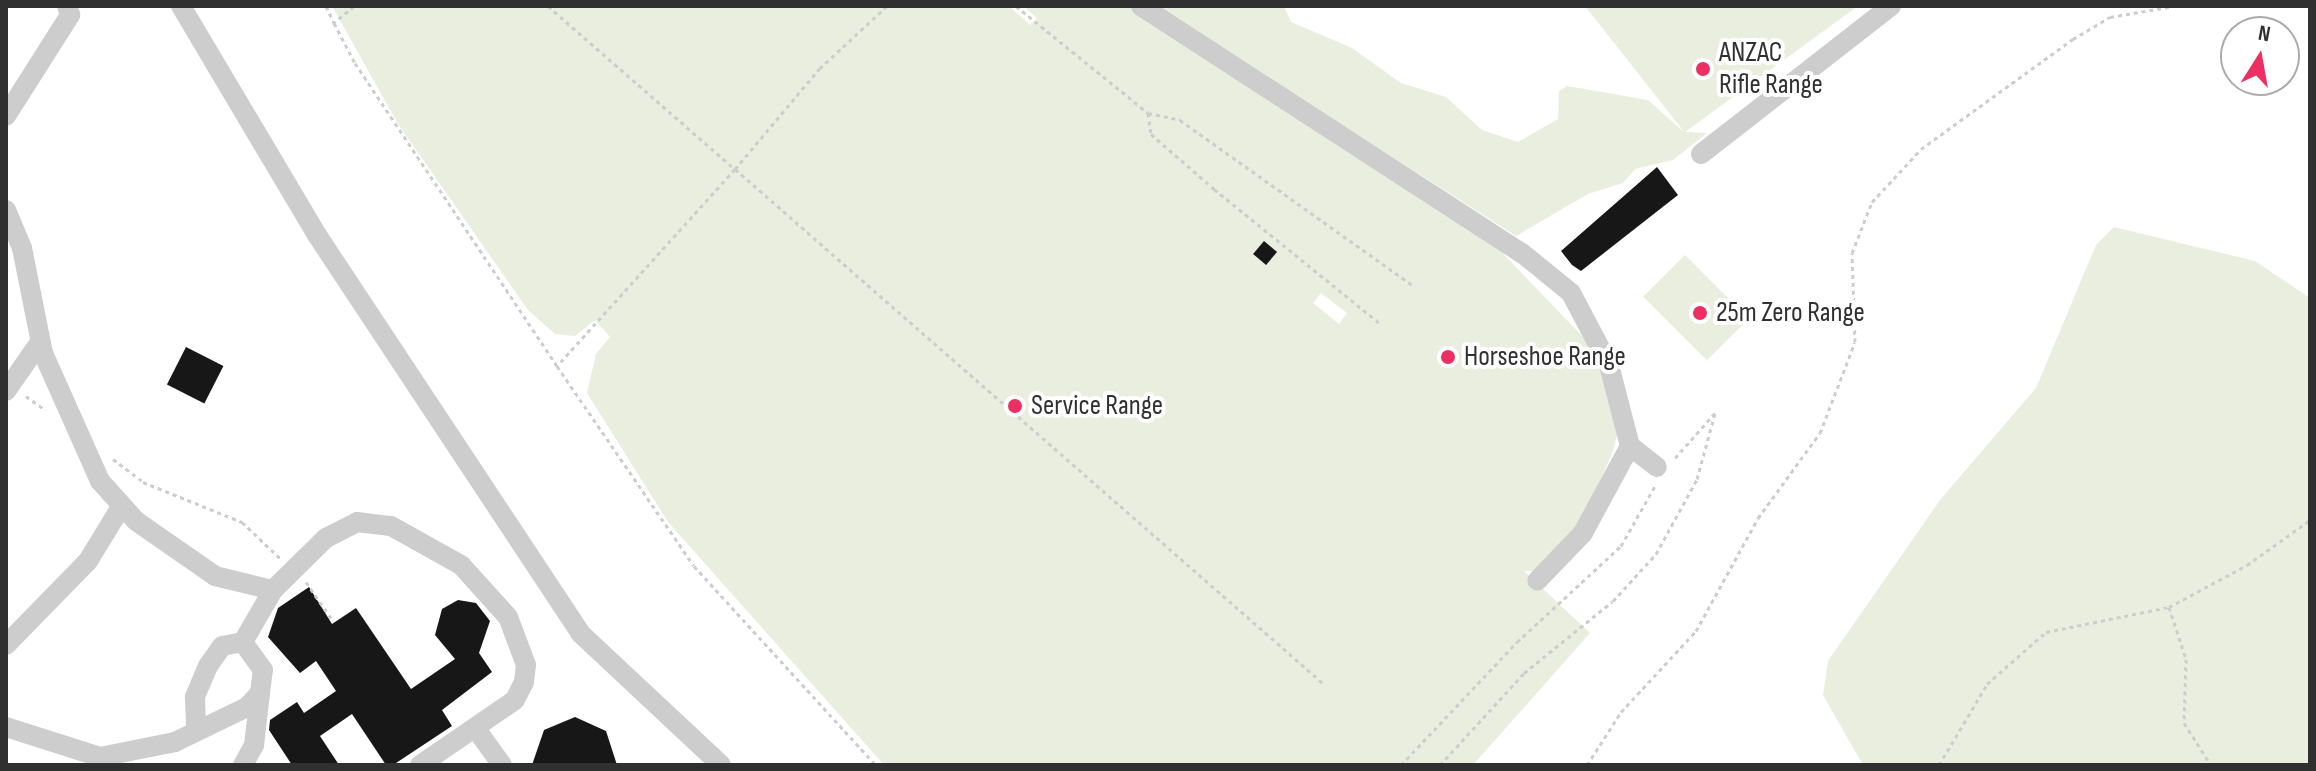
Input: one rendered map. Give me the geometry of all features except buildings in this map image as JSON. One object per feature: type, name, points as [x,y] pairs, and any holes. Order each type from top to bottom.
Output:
[{"type":"lane","points":[[6,116],[70,15],[67,6]]},
{"type":"lane","points":[[181,6],[296,202],[580,633],[721,765]]},
{"type":"lane","points":[[1141,6],[1554,277],[1571,293],[1609,365],[1630,446],[1657,467]]},
{"type":"lane","points":[[1701,154],[1891,6]]},
{"type":"lane","points":[[6,210],[22,248],[40,342],[77,433],[121,507],[215,576],[273,590]]},
{"type":"lane","points":[[8,388],[40,342]]},
{"type":"lane","points":[[1537,581],[1583,533],[1630,446]]},
{"type":"lane","points":[[6,645],[88,561],[121,507]]},
{"type":"lane","points":[[196,730],[196,692],[222,646],[243,642],[273,590],[326,538],[373,520],[481,580],[508,617],[526,671],[515,700],[420,765]]},
{"type":"lane","points":[[243,642],[263,670],[254,745],[243,765]]},
{"type":"lane","points":[[6,727],[110,757],[196,730],[260,693]]},
{"type":"lane","points":[[476,729],[502,765]]},
{"type":"path","points":[[326,6],[403,143],[694,566],[876,765]]},
{"type":"path","points":[[334,23],[354,6]]},
{"type":"path","points":[[548,6],[1324,684]]},
{"type":"path","points":[[557,366],[735,169],[820,68],[887,6]]},
{"type":"path","points":[[1016,6],[1148,113],[1180,120],[1415,287]]},
{"type":"path","points":[[1587,765],[1621,712],[1696,631],[1758,518],[1820,433],[1855,342],[1852,253],[1872,202],[1921,149],[2073,39],[2110,17],[2174,6]]},
{"type":"path","points":[[1148,113],[1151,134],[1381,324]]},
{"type":"path","points":[[8,388],[77,433]]},
{"type":"path","points":[[1401,765],[1517,642],[1621,546],[1653,490],[1657,467],[1715,413],[1697,479],[1656,554],[1613,601],[1524,673],[1440,765]]},
{"type":"path","points":[[110,457],[143,482],[242,522],[293,570],[333,621]]},
{"type":"path","points":[[1939,765],[1987,684],[2046,632],[2169,607],[2310,520]]},
{"type":"path","points":[[2169,607],[2186,659],[2184,723],[2211,765]]},
{"type":"green space","name":"Service Range","points":[[332,6],[1009,6],[1030,25],[1037,18],[1023,6],[1130,6],[1490,240],[1585,339],[1607,376],[1618,431],[1613,451],[1581,526],[1536,571],[1524,571],[1590,633],[1473,765],[884,765],[668,522],[587,393],[596,354],[610,337],[595,320],[575,336],[555,334],[528,310],[398,124]],"holes":[[[1321,293],[1347,313],[1339,324],[1313,303]]]},
{"type":"green space","points":[[1156,6],[1284,6],[1291,22],[1352,48],[1401,83],[1446,97],[1482,130],[1518,142],[1558,119],[1559,91],[1567,86],[1648,100],[1685,133],[1585,6],[1858,6],[1685,132],[1707,133],[1673,160],[1635,169],[1623,183],[1588,194],[1516,236]]},
{"type":"green space","points":[[2114,227],[2255,261],[2310,298],[2310,765],[1863,765],[1823,695],[1828,661],[1940,500],[2036,388],[2096,245]]},
{"type":"green space","name":"25m Zero Range","points":[[1685,255],[1749,319],[1707,360],[1643,297]]},
{"type":"place","name":"ANZAC Rifle Range","points":[[1703,69]]},
{"type":"place","name":"25m Zero Range","points":[[1700,313]]},
{"type":"place","name":"Horseshoe Range","points":[[1448,357]]},
{"type":"place","name":"Service Range","points":[[1015,406]]}]
